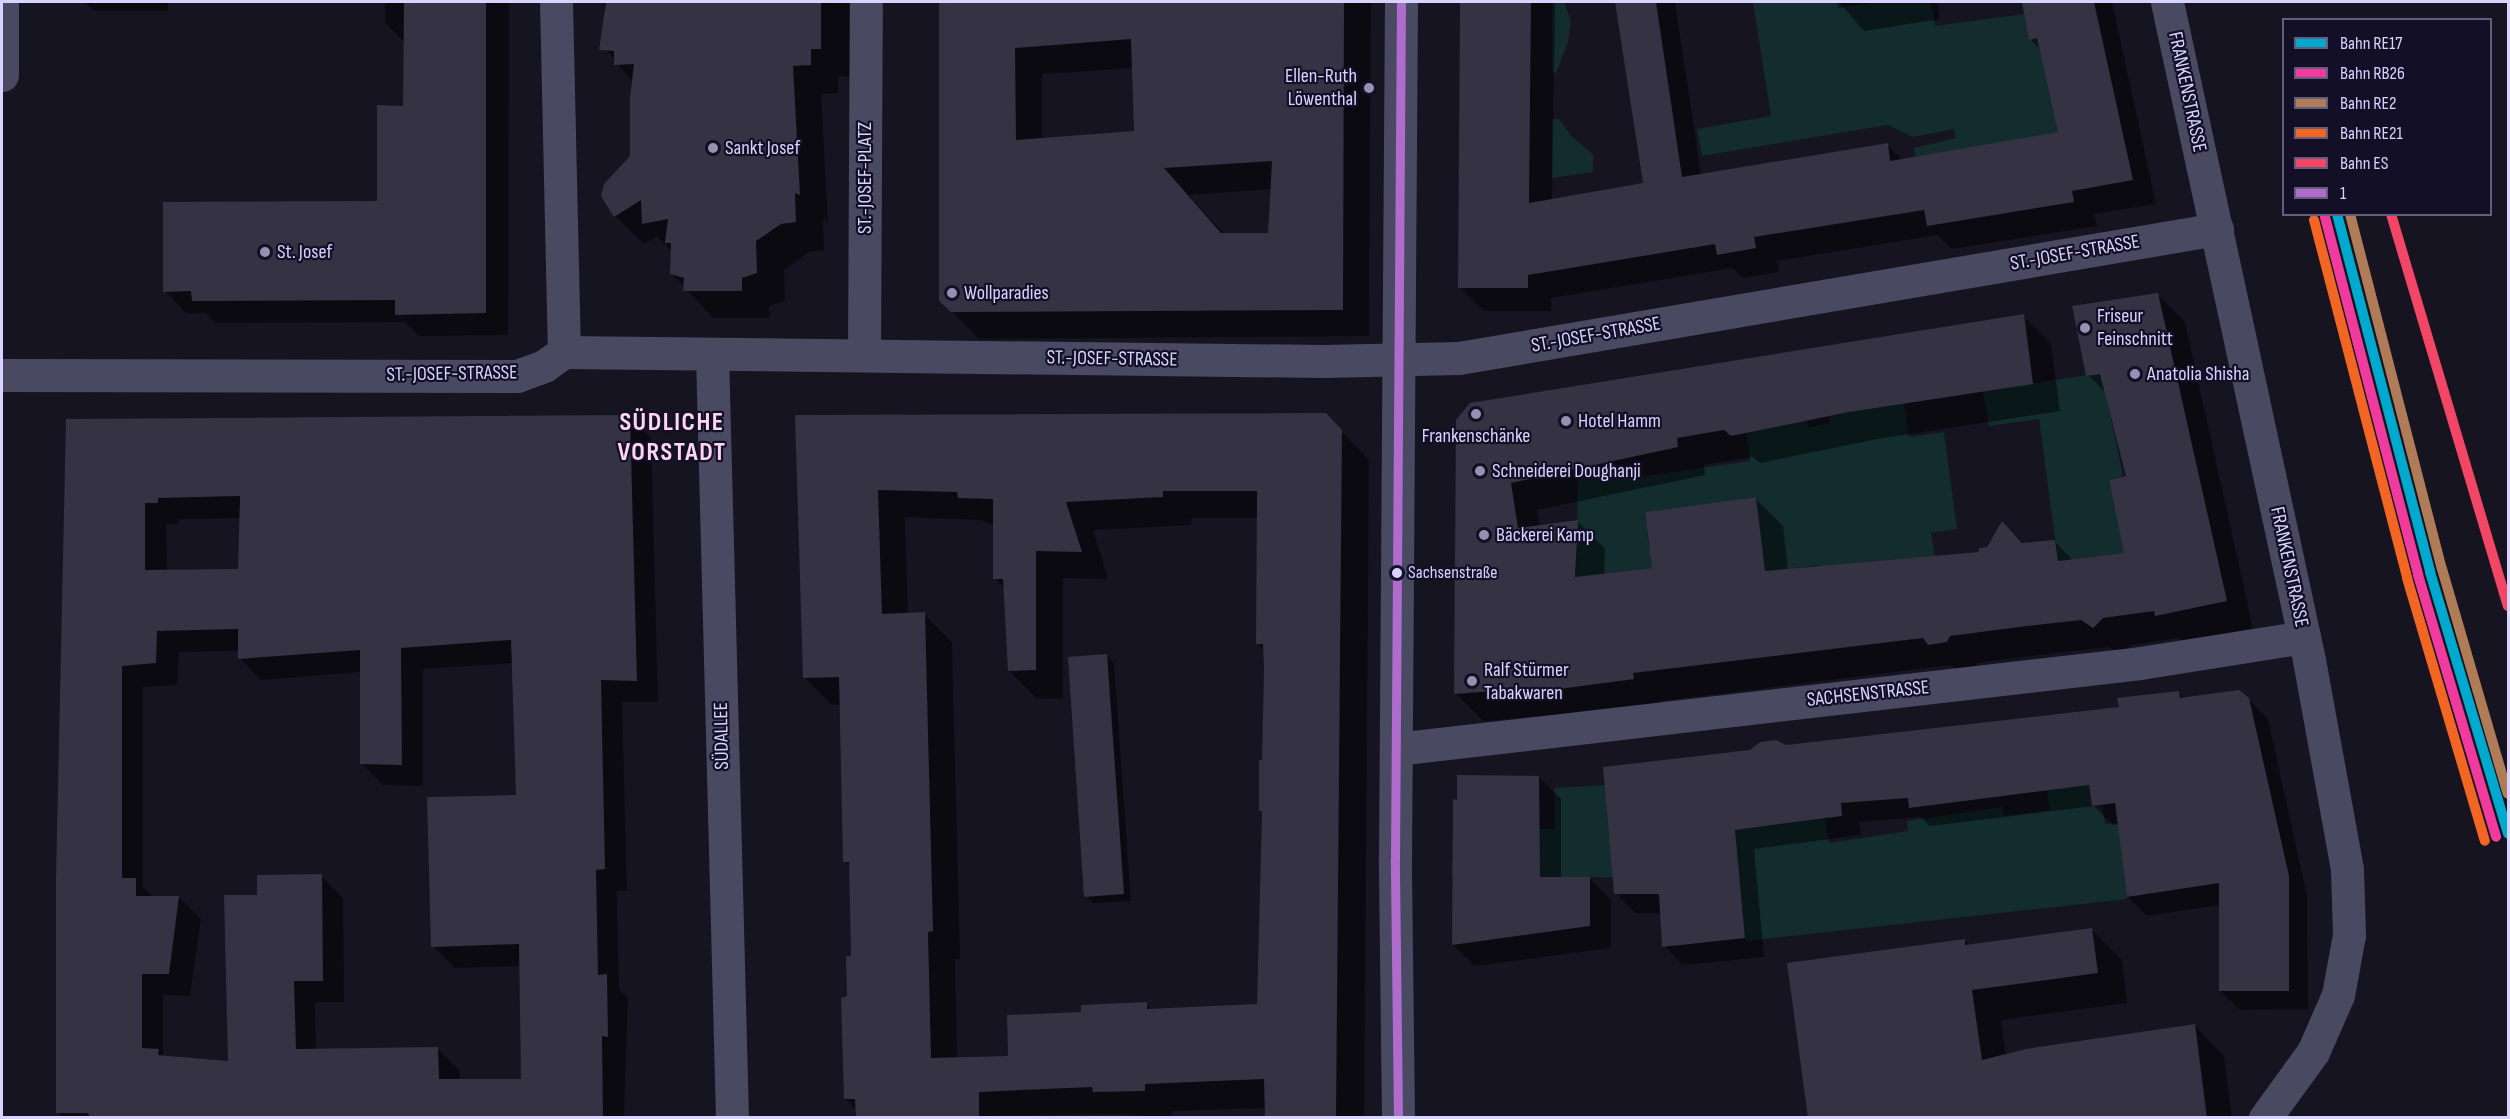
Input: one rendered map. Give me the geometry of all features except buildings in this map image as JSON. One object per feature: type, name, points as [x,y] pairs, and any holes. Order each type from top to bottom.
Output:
[{"type":"street","points":[[2,75],[3,2]]},
{"type":"street","points":[[556,2],[564,352]]},
{"type":"street","name":"ST.-JOSEF-PLATZ","points":[[864,355],[866,2]]},
{"type":"street","points":[[1398,1118],[1396,749],[1401,362],[1401,2]]},
{"type":"street","name":"FRANKENSTRASSE","points":[[2167,2],[2304,637],[2345,847],[2349,935],[2344,977],[2329,1021],[2304,1066],[2265,1118]]},
{"type":"street","name":"ST.-JOSEF-STRASSE","points":[[2,375],[517,376],[544,366],[564,352],[1401,362],[1478,356],[2217,229]]},
{"type":"street","name":"SÜDALLEE","points":[[712,354],[732,1118]]},
{"type":"street","name":"SACHSENSTRASSE","points":[[1396,749],[2129,665],[2304,637]]},
{"type":"green space","points":[[1552,2],[1564,2],[1571,21],[1568,42],[1556,73],[1552,72]]},
{"type":"green space","points":[[1753,2],[1837,2],[1839,8],[1879,2],[1931,2],[1935,26],[2024,14],[2029,39],[2037,38],[2065,160],[1916,157],[1914,148],[1956,138],[1954,129],[1913,137],[1888,125],[1702,156],[1697,129],[1771,116]]},
{"type":"green space","points":[[1552,119],[1559,119],[1571,136],[1593,154],[1593,172],[1552,178]]},
{"type":"green space","points":[[2106,372],[2109,409],[2123,476],[2109,480],[2122,535],[2137,532],[2124,553],[2058,561],[2039,419],[1989,426],[1983,391]]},
{"type":"green space","points":[[1904,402],[1909,437],[1944,432],[1957,529],[1931,533],[1935,558],[1898,572],[1896,559],[1849,564],[1821,577],[1819,565],[1793,568],[1794,581],[1650,568],[1576,577],[1578,473],[1626,466],[1633,478],[1750,461],[1747,433],[1806,414],[1808,428],[1830,423],[1829,417]],"holes":[[[1756,497],[1760,534],[1649,548],[1645,512]]]},
{"type":"green space","points":[[1605,785],[1609,837],[1737,829],[1825,819],[1829,843],[1908,831],[1907,821],[2002,807],[2004,816],[2050,810],[2047,790],[2089,785],[2092,806],[2102,805],[2105,824],[2118,823],[2127,899],[1746,941],[1739,879],[1580,877],[1580,890],[1494,876],[1452,875],[1452,862],[1531,862],[1532,829],[1555,829],[1554,788]]},
{"type":"rail line","name":"RE17","points":[[2338,216],[2430,572],[2508,834]]},
{"type":"rail line","name":"RE2","points":[[2351,216],[2442,569],[2508,794]]},
{"type":"rail line","name":"ES","points":[[2392,216],[2508,606]]},
{"type":"rail line","name":"RB26","points":[[2325,217],[2418,575],[2496,837]]},
{"type":"rail line","name":"RE21","points":[[2314,220],[2407,578],[2485,841]]},
{"type":"transit line","name":"1","points":[[1398,1118],[1395,859],[1401,2]]},
{"type":"place","name":"Ellen-Ruth Löwenthal","points":[[1369,88]]},
{"type":"place","name":"Sankt Josef","points":[[713,148]]},
{"type":"place","name":"St. Josef","points":[[265,252]]},
{"type":"place","name":"Wollparadies","points":[[952,293]]},
{"type":"place","name":"Friseur Feinschnitt","points":[[2085,328]]},
{"type":"place","name":"Anatolia Shisha","points":[[2135,374]]},
{"type":"place","name":"Frankenschänke","points":[[1476,414]]},
{"type":"place","name":"Hotel Hamm","points":[[1566,421]]},
{"type":"place","name":"Schneiderei Doughanji","points":[[1480,471]]},
{"type":"place","name":"Bäckerei Kamp","points":[[1484,535]]},
{"type":"place","name":"Sachsenstraße","points":[[1397,573]]},
{"type":"place","name":"Ralf Stürmer Tabakwaren","points":[[1472,681]]},
{"type":"district","name":"SÜDLICHE VORSTADT","points":[[672,438]]}]
